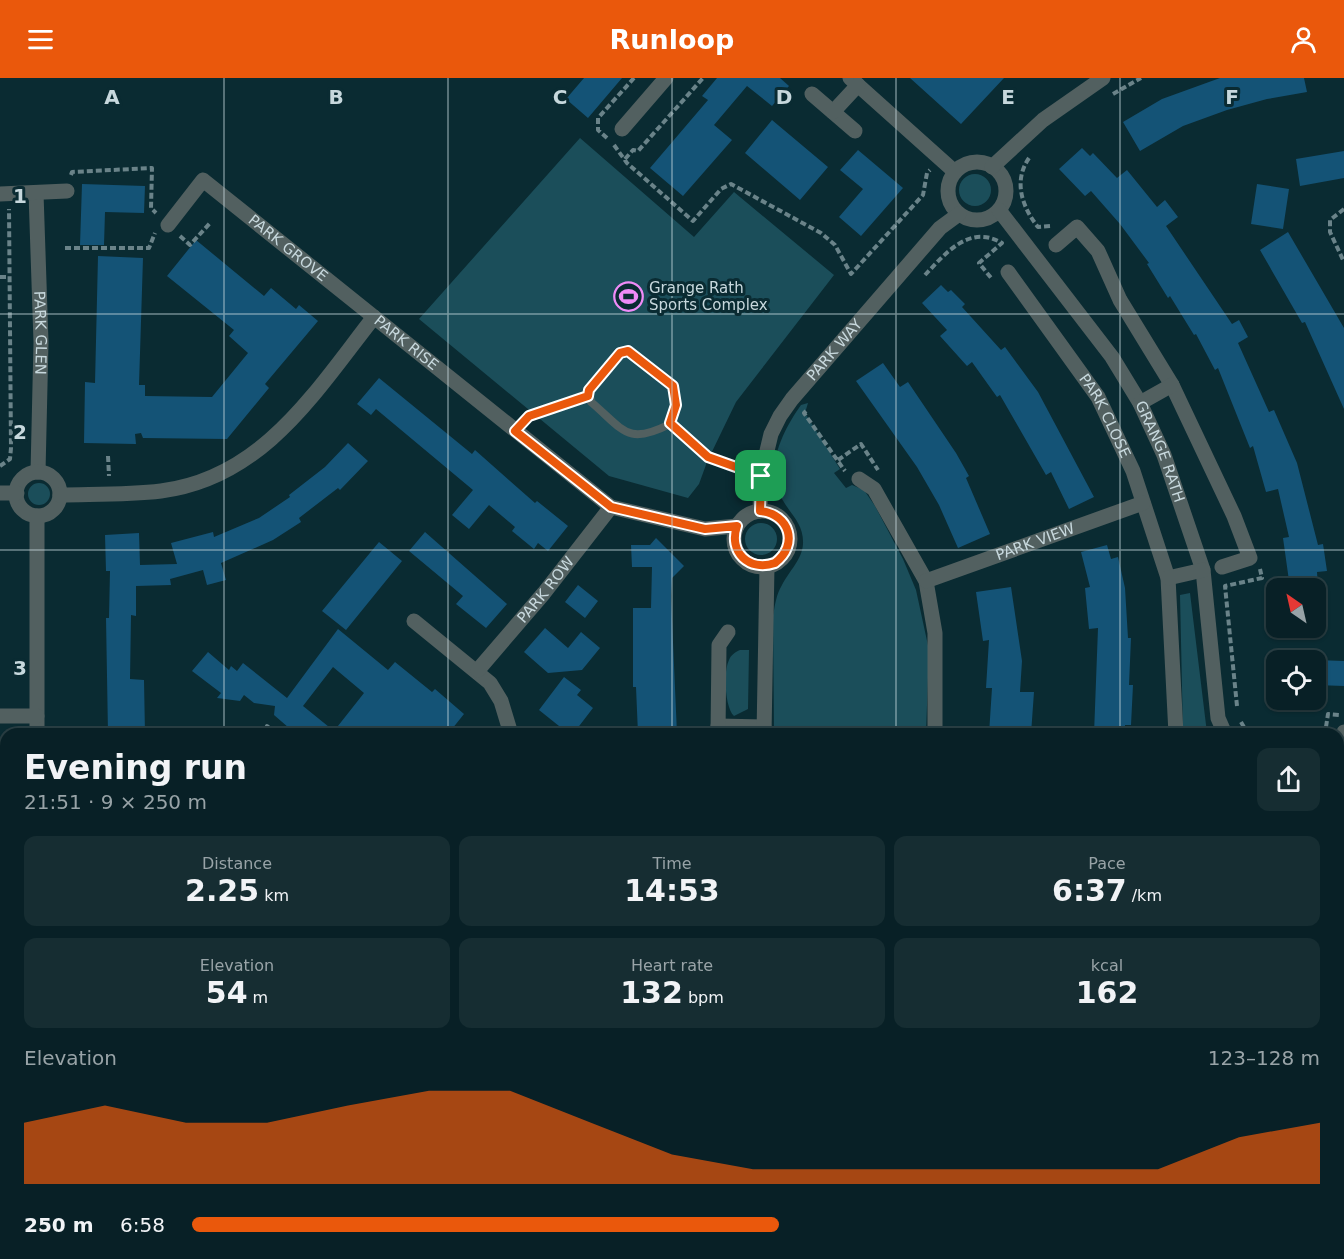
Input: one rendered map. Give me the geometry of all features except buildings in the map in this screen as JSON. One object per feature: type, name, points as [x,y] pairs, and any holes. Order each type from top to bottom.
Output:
[{"type":"street","points":[[622,129],[666,78]]},
{"type":"street","points":[[992,167],[1043,120],[1103,78]]},
{"type":"street","points":[[833,112],[854,82],[955,172]]},
{"type":"street","points":[[812,94],[855,131]]},
{"type":"street","points":[[978,162],[992,167],[1005,184],[1006,193],[999,210],[984,219],[967,219],[959,214],[948,199],[950,180],[955,172],[970,163],[978,162]]},
{"type":"street","name":"PARK GROVE","points":[[166,224],[203,180],[374,317]]},
{"type":"street","points":[[0,194],[67,191]]},
{"type":"street","name":"PARK GLEN","points":[[36,193],[41,342],[38,472]]},
{"type":"street","name":"GRANGE RATH","points":[[999,210],[1112,357],[1140,403],[1171,474],[1203,570],[1218,718],[1222,728]]},
{"type":"street","name":"PARK WAY","points":[[760,511],[761,476],[771,434],[792,399],[940,228],[959,214]]},
{"type":"street","points":[[1056,244],[1077,227],[1098,251],[1120,300],[1172,385],[1234,516],[1250,558],[1222,567]]},
{"type":"street","name":"PARK CLOSE","points":[[1008,272],[1098,397],[1133,471],[1168,578],[1176,728]]},
{"type":"street","name":"PARK RISE","points":[[60,495],[160,491],[205,481],[240,464],[277,436],[374,317],[611,507],[705,529],[737,526]]},
{"type":"street","points":[[1140,403],[1172,385]]},
{"type":"street","points":[[38,472],[54,479],[60,495],[53,510],[37,516],[24,511],[16,493],[21,480],[28,474],[38,472]]},
{"type":"street","points":[[859,479],[874,489],[926,581],[935,633],[935,728]]},
{"type":"street","points":[[0,493],[16,493]]},
{"type":"street","name":"PARK VIEW","points":[[926,581],[1143,503]]},
{"type":"street","name":"PARK ROW","points":[[478,670],[544,593],[611,507]]},
{"type":"street","points":[[760,511],[778,516],[789,531],[790,540],[783,557],[766,566],[749,563],[737,551],[734,543],[737,526],[743,518],[760,511]]},
{"type":"street","points":[[37,516],[38,728]]},
{"type":"street","points":[[764,728],[766,566]]},
{"type":"street","points":[[1168,578],[1203,570]]},
{"type":"street","points":[[414,621],[460,660],[478,670],[497,692],[510,728]]},
{"type":"street","points":[[718,728],[719,645],[728,632]]},
{"type":"street","points":[[0,716],[37,716]]},
{"type":"lane","points":[[628,351],[673,386],[676,405],[670,423],[649,435],[630,435],[591,402],[588,396],[589,390],[620,353],[628,351]]},
{"type":"lane","points":[[670,423],[708,457],[761,476]]},
{"type":"path","points":[[634,78],[598,118],[598,130],[625,159],[693,221],[721,189],[731,184],[821,233],[835,245],[851,274],[923,195],[927,173],[942,159]]},
{"type":"path","points":[[625,159],[633,150],[638,152],[703,78]]},
{"type":"path","points":[[67,191],[72,172],[152,168],[151,208],[166,224],[190,245],[211,222]]},
{"type":"path","points":[[0,194],[0,199],[9,201],[11,448],[10,459],[0,466]]},
{"type":"path","points":[[1344,209],[1330,220],[1330,232],[1344,262]]},
{"type":"path","points":[[65,248],[149,248],[153,235],[166,224]]},
{"type":"path","points":[[919,282],[956,244],[971,237],[983,237],[1002,243],[979,263],[996,284]]},
{"type":"path","points":[[0,277],[9,277]]},
{"type":"path","points":[[515,431],[529,416],[588,396]]},
{"type":"path","points":[[812,404],[804,413],[844,470],[859,479]]},
{"type":"path","points":[[838,460],[861,444],[881,475]]},
{"type":"path","points":[[108,456],[109,476]]},
{"type":"path","points":[[1225,586],[1237,716],[1244,728]]},
{"type":"shaded area","name":"Grange Rath Sports Complex","points":[[580,138],[694,237],[734,192],[834,275],[736,402],[699,484],[688,498],[609,476],[419,319]]},
{"type":"shaded area","points":[[975,174],[986,179],[991,190],[986,201],[975,206],[964,201],[959,190],[964,179]]},
{"type":"shaded area","points":[[808,403],[805,413],[840,469],[834,473],[846,488],[852,485],[864,490],[875,506],[903,559],[916,590],[929,650],[926,728],[774,728],[773,616],[778,593],[798,560],[803,544],[799,525],[777,488],[774,476],[775,463],[782,438],[801,405]]},
{"type":"shaded area","points":[[39,483],[47,486],[50,494],[47,502],[39,505],[31,502],[28,494],[31,486]]},
{"type":"shaded area","points":[[761,523],[773,527],[777,539],[773,551],[761,555],[749,551],[745,539],[749,527]]},
{"type":"shaded area","points":[[1190,593],[1206,728],[1183,728],[1180,595]]},
{"type":"shaded area","points":[[740,650],[749,650],[748,709],[734,716],[727,698],[726,673],[730,658]]},
{"type":"place","name":"Grange Rath Sports Complex","points":[[628,297]]},
{"type":"route","points":[[628,351],[633,352],[673,386],[676,405],[670,423],[708,457],[761,476],[760,511],[778,516],[789,531],[790,540],[783,557],[766,566],[749,563],[742,558],[734,543],[737,526],[705,529],[611,507],[515,431],[529,416],[588,396],[589,390],[620,353],[628,351]]}]
